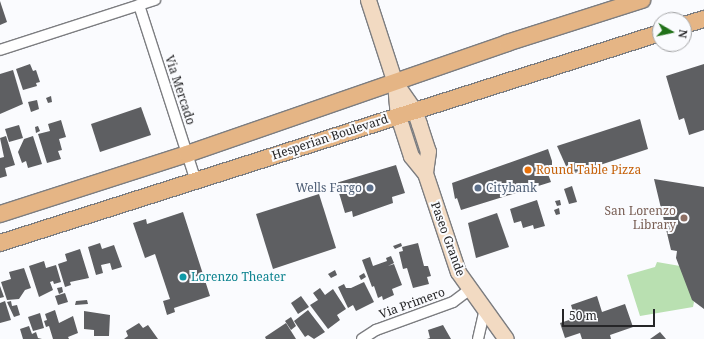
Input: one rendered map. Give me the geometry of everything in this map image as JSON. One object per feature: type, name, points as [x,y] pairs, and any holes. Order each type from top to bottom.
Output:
[{"type":"main road","points":[[0,214],[187,154],[507,43],[642,0]]},
{"type":"main road","points":[[692,23],[704,19]]},
{"type":"main road","name":"Hesperian Boulevard","points":[[0,243],[196,182],[414,110],[652,36]]},
{"type":"street","points":[[0,50],[155,0]]},
{"type":"street","name":"Paseo Grande","points":[[368,0],[395,83],[398,116],[411,156],[425,173],[458,272],[484,312],[506,339]]},
{"type":"street","name":"Via Mercado","points":[[139,6],[196,182]]},
{"type":"street","name":"Paseo Grande","points":[[395,83],[414,110],[428,151],[425,173]]},
{"type":"street","name":"Via Primero","points":[[362,339],[376,330],[453,302],[469,290]]},
{"type":"street","points":[[478,339],[484,312]]},
{"type":"green space","points":[[657,262],[680,266],[694,302],[693,307],[640,316],[627,275],[655,267]]},
{"type":"building","points":[[0,1],[7,22],[0,25]]},
{"type":"building","points":[[30,64],[33,71],[36,70],[40,82],[36,83],[37,86],[23,90],[16,69]]},
{"type":"building","points":[[704,64],[704,130],[689,135],[684,118],[679,120],[666,76]]},
{"type":"building","points":[[13,70],[23,104],[0,114],[0,74]]},
{"type":"building","points":[[51,96],[52,102],[48,103],[46,98]]},
{"type":"building","points":[[37,100],[39,109],[31,112],[28,102]]},
{"type":"building","points":[[141,107],[151,135],[100,152],[91,124]]},
{"type":"building","points":[[640,119],[648,149],[570,175],[557,146]]},
{"type":"building","points":[[61,120],[66,137],[59,139],[62,150],[58,151],[61,159],[47,163],[38,134],[50,131],[48,124]]},
{"type":"building","points":[[19,125],[23,138],[9,142],[5,129]]},
{"type":"building","points":[[38,126],[40,131],[36,133],[35,127]]},
{"type":"building","points":[[6,136],[15,165],[5,168],[7,176],[0,178],[0,158],[4,157],[0,138]]},
{"type":"building","points":[[33,136],[42,164],[28,168],[26,161],[22,163],[18,152],[24,139]]},
{"type":"building","points":[[548,149],[552,161],[552,173],[548,174],[551,182],[461,210],[457,198],[455,199],[452,183]]},
{"type":"building","name":"Wells Fargo","points":[[396,165],[405,193],[392,197],[393,203],[353,217],[352,211],[345,213],[336,183]]},
{"type":"building","name":"San Lorenzo Library","points":[[654,179],[704,187],[704,309],[692,300],[676,258],[677,251],[671,250]]},
{"type":"building","points":[[572,186],[577,202],[569,204],[564,189]]},
{"type":"building","points":[[319,194],[336,248],[273,269],[256,214]]},
{"type":"building","points":[[537,200],[545,226],[534,229],[533,225],[523,228],[521,221],[514,223],[510,209]]},
{"type":"building","points":[[560,200],[561,205],[557,206],[555,201]]},
{"type":"building","points":[[559,208],[560,214],[556,215],[554,210]]},
{"type":"building","name":"Lorenzo Theater","points":[[183,212],[210,296],[174,308],[175,312],[167,315],[163,301],[170,299],[155,254],[145,258],[133,223],[146,219],[147,224]]},
{"type":"building","points":[[497,213],[509,247],[476,258],[468,223]]},
{"type":"building","points":[[100,243],[102,249],[114,245],[122,267],[112,270],[110,263],[101,265],[103,273],[96,275],[88,247]]},
{"type":"building","points":[[401,243],[402,246],[395,249],[393,246]]},
{"type":"building","points":[[418,243],[424,266],[428,266],[431,276],[427,277],[429,284],[413,288],[407,268],[403,269],[399,252],[403,251],[402,247]]},
{"type":"building","points":[[80,249],[89,278],[70,282],[71,285],[65,287],[58,264],[67,261],[65,254]]},
{"type":"building","points":[[391,256],[394,263],[388,266],[394,264],[402,285],[392,289],[394,295],[383,300],[382,296],[378,298],[374,286],[372,287],[362,260],[370,257],[373,266],[387,261],[386,258]]},
{"type":"building","points":[[44,261],[46,268],[56,265],[61,282],[54,284],[53,281],[50,282],[53,290],[39,297],[29,266]]},
{"type":"building","points":[[24,268],[31,288],[25,290],[19,299],[7,300],[1,282],[11,279],[9,272]]},
{"type":"building","points":[[335,270],[337,275],[331,278],[328,274]]},
{"type":"building","points":[[364,273],[366,277],[361,280],[359,276]]},
{"type":"building","points":[[364,282],[374,302],[356,311],[353,305],[348,308],[338,287],[344,284],[346,288],[351,288]]},
{"type":"building","points":[[0,286],[4,297],[0,298]]},
{"type":"building","points":[[62,287],[63,292],[59,294],[57,288]]},
{"type":"building","points":[[320,288],[325,295],[333,289],[346,309],[337,315],[340,320],[328,329],[310,305],[318,300],[313,293]]},
{"type":"building","points":[[65,293],[68,302],[58,305],[55,296]]},
{"type":"building","points":[[301,296],[309,307],[298,314],[291,303]]},
{"type":"building","points":[[597,296],[602,312],[625,304],[633,327],[610,335],[611,339],[582,339],[580,333],[565,338],[560,323],[575,318],[571,305]]},
{"type":"building","points":[[87,300],[88,304],[75,305],[76,301]]},
{"type":"building","points":[[5,301],[11,320],[0,323],[0,303]]},
{"type":"building","points":[[11,301],[12,306],[17,305],[20,315],[14,317],[7,302]]},
{"type":"building","points":[[55,310],[59,323],[73,316],[78,333],[68,337],[69,339],[53,339],[49,326],[46,327],[44,321],[47,320],[45,314]]},
{"type":"building","points":[[308,310],[325,332],[314,339],[308,335],[305,337],[294,321]]},
{"type":"building","points":[[84,311],[110,315],[109,336],[94,336],[94,330],[84,329]]},
{"type":"building","points":[[40,313],[44,328],[33,331],[28,317]]},
{"type":"building","points":[[291,317],[296,326],[291,330],[285,321]]},
{"type":"building","points":[[139,323],[143,328],[148,325],[158,339],[124,339],[128,336],[126,331]]},
{"type":"building","points":[[286,323],[296,339],[266,339],[265,337]]},
{"type":"building","points":[[443,325],[451,339],[427,339],[430,338],[428,330]]},
{"type":"building","points":[[29,326],[32,334],[36,332],[38,338],[42,339],[23,339],[20,329]]},
{"type":"building","points":[[660,332],[666,339],[650,339]]},
{"type":"place","name":"Round Table Pizza","points":[[528,170]]},
{"type":"place","name":"Wells Fargo","points":[[370,188]]},
{"type":"place","name":"Citybank","points":[[478,188]]},
{"type":"place","name":"San Lorenzo Library","points":[[684,218]]},
{"type":"place","name":"Lorenzo Theater","points":[[183,277]]}]
